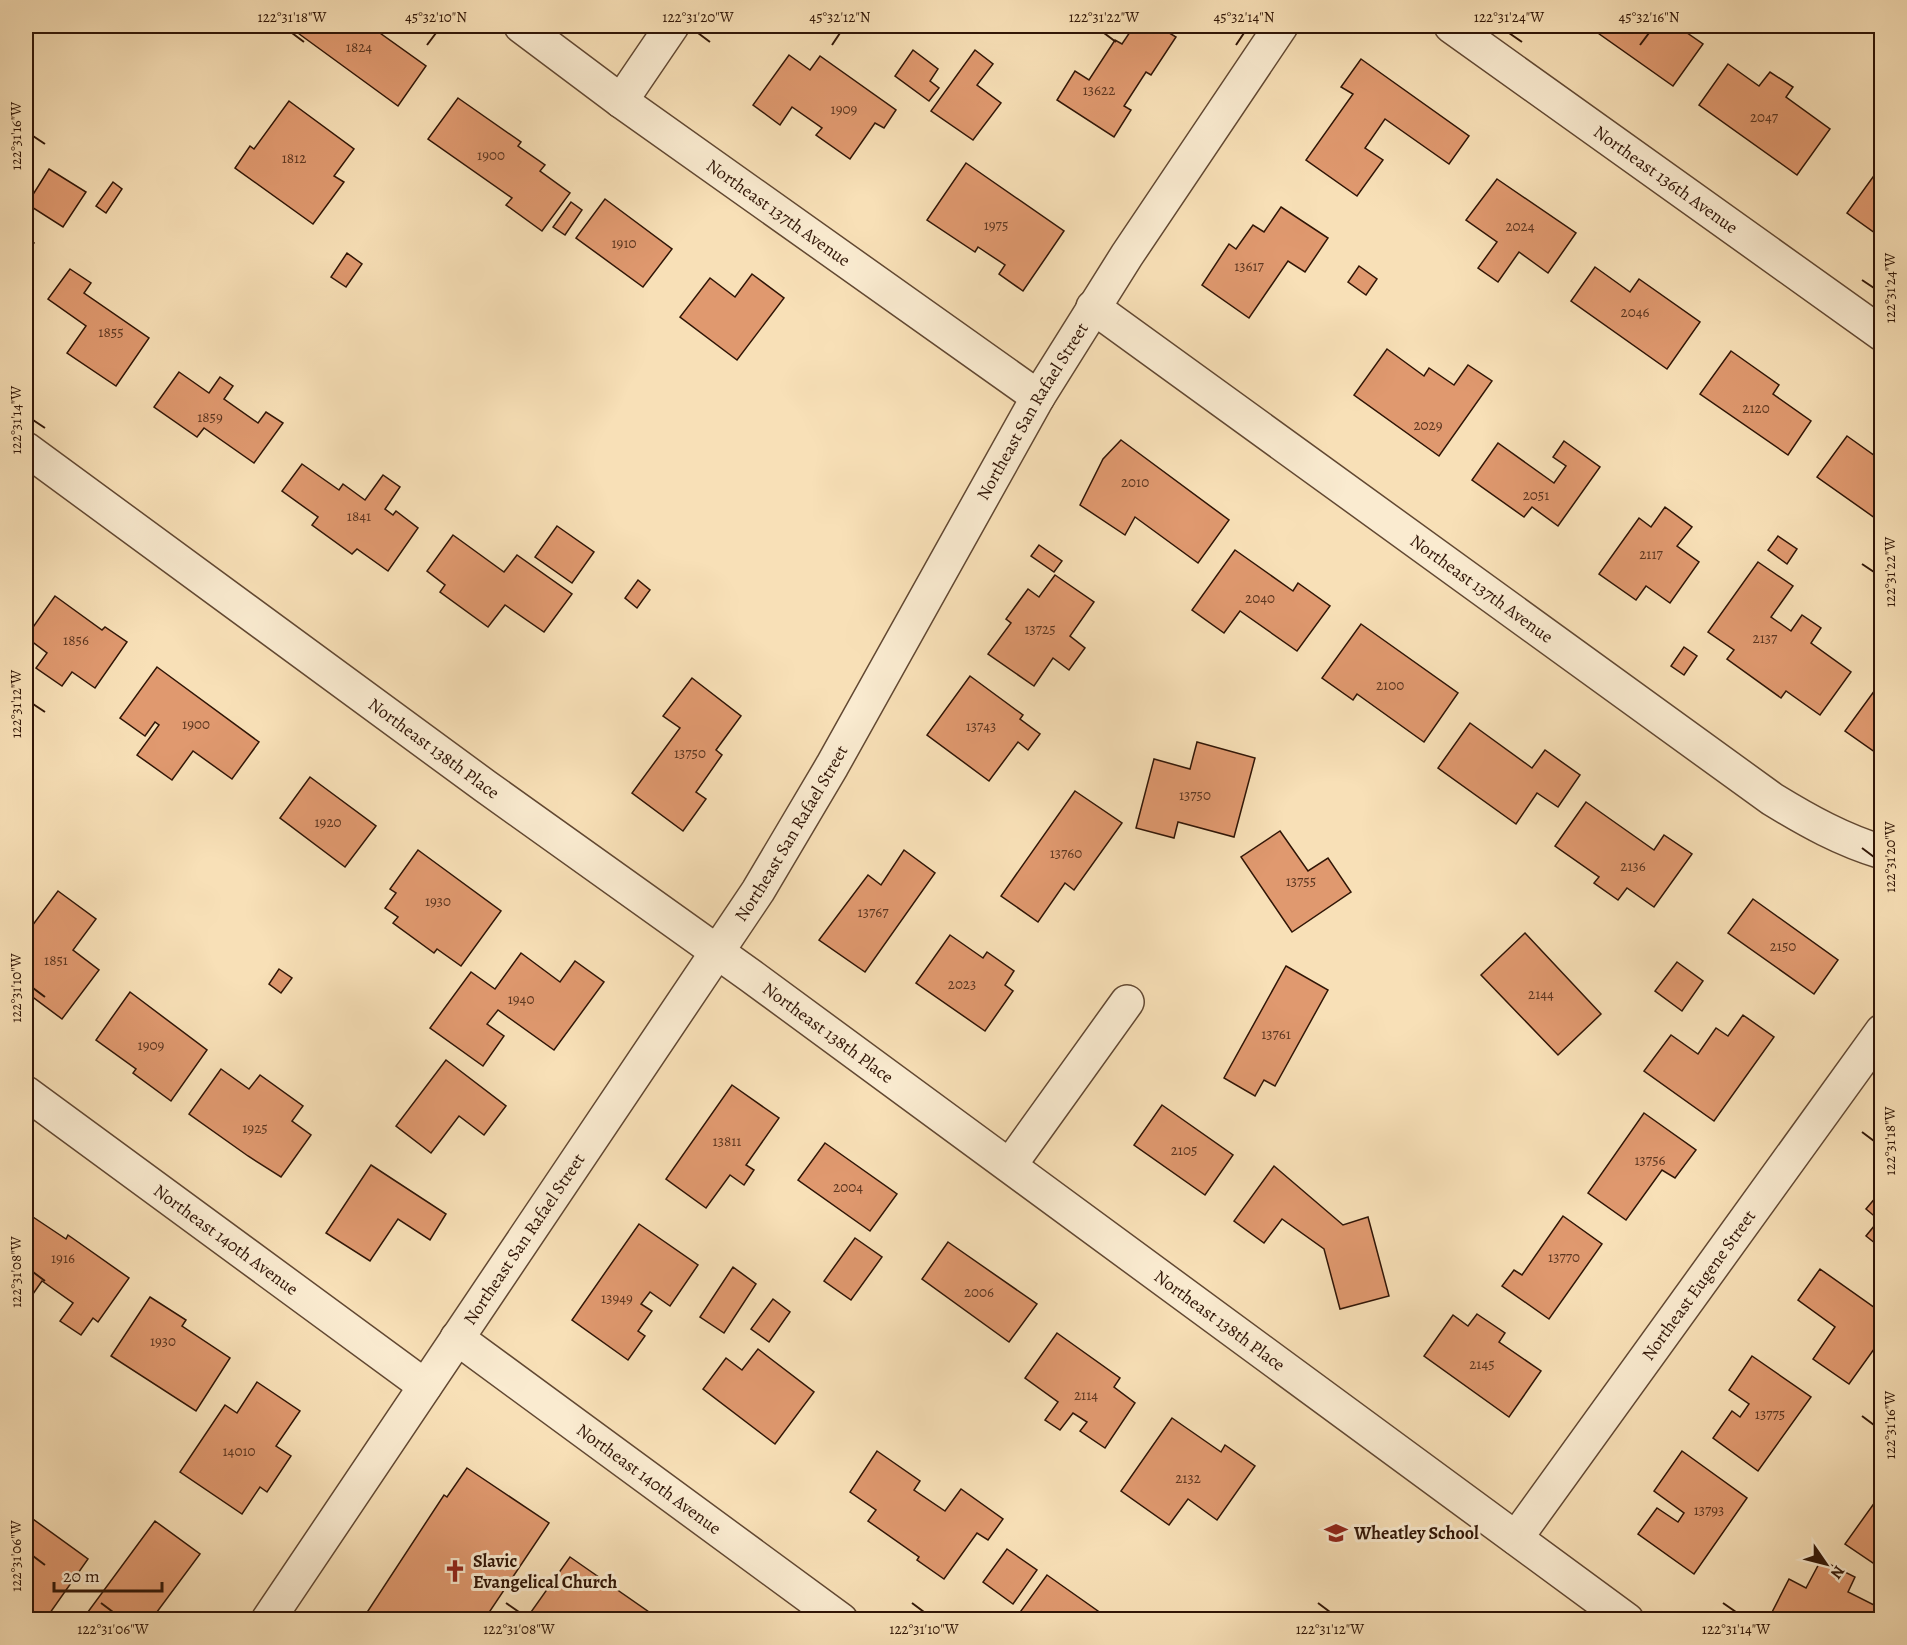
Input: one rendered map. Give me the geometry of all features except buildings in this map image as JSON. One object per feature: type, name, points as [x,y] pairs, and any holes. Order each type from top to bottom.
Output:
[{"type":"street","name":"Northeast 137th Avenue","points":[[521,26],[621,101],[1038,398]]},
{"type":"street","points":[[621,101],[672,26]]},
{"type":"street","name":"Northeast San Rafael Street","points":[[268,1620],[758,891],[832,766],[1038,398],[1093,307],[1281,26]]},
{"type":"street","name":"Northeast 136th Avenue","points":[[1450,26],[1881,334]]},
{"type":"street","name":"Northeast 137th Avenue","points":[[1093,307],[1772,799],[1816,826],[1856,844],[1881,852]]},
{"type":"street","name":"Northeast 138th Place","points":[[26,449],[485,786],[718,951],[1627,1620]]},
{"type":"street","points":[[1010,1165],[1127,1002]]},
{"type":"street","name":"Northeast Eugene Street","points":[[1516,1538],[1881,1031]]},
{"type":"street","name":"Northeast 140th Avenue","points":[[26,1093],[425,1386]]},
{"type":"street","name":"Northeast 140th Avenue","points":[[457,1338],[841,1620]]},
{"type":"place","name":"Wheatley School","points":[[1336,1533]]},
{"type":"place","name":"Slavic Evangelical Church","points":[[455,1571]]}]
